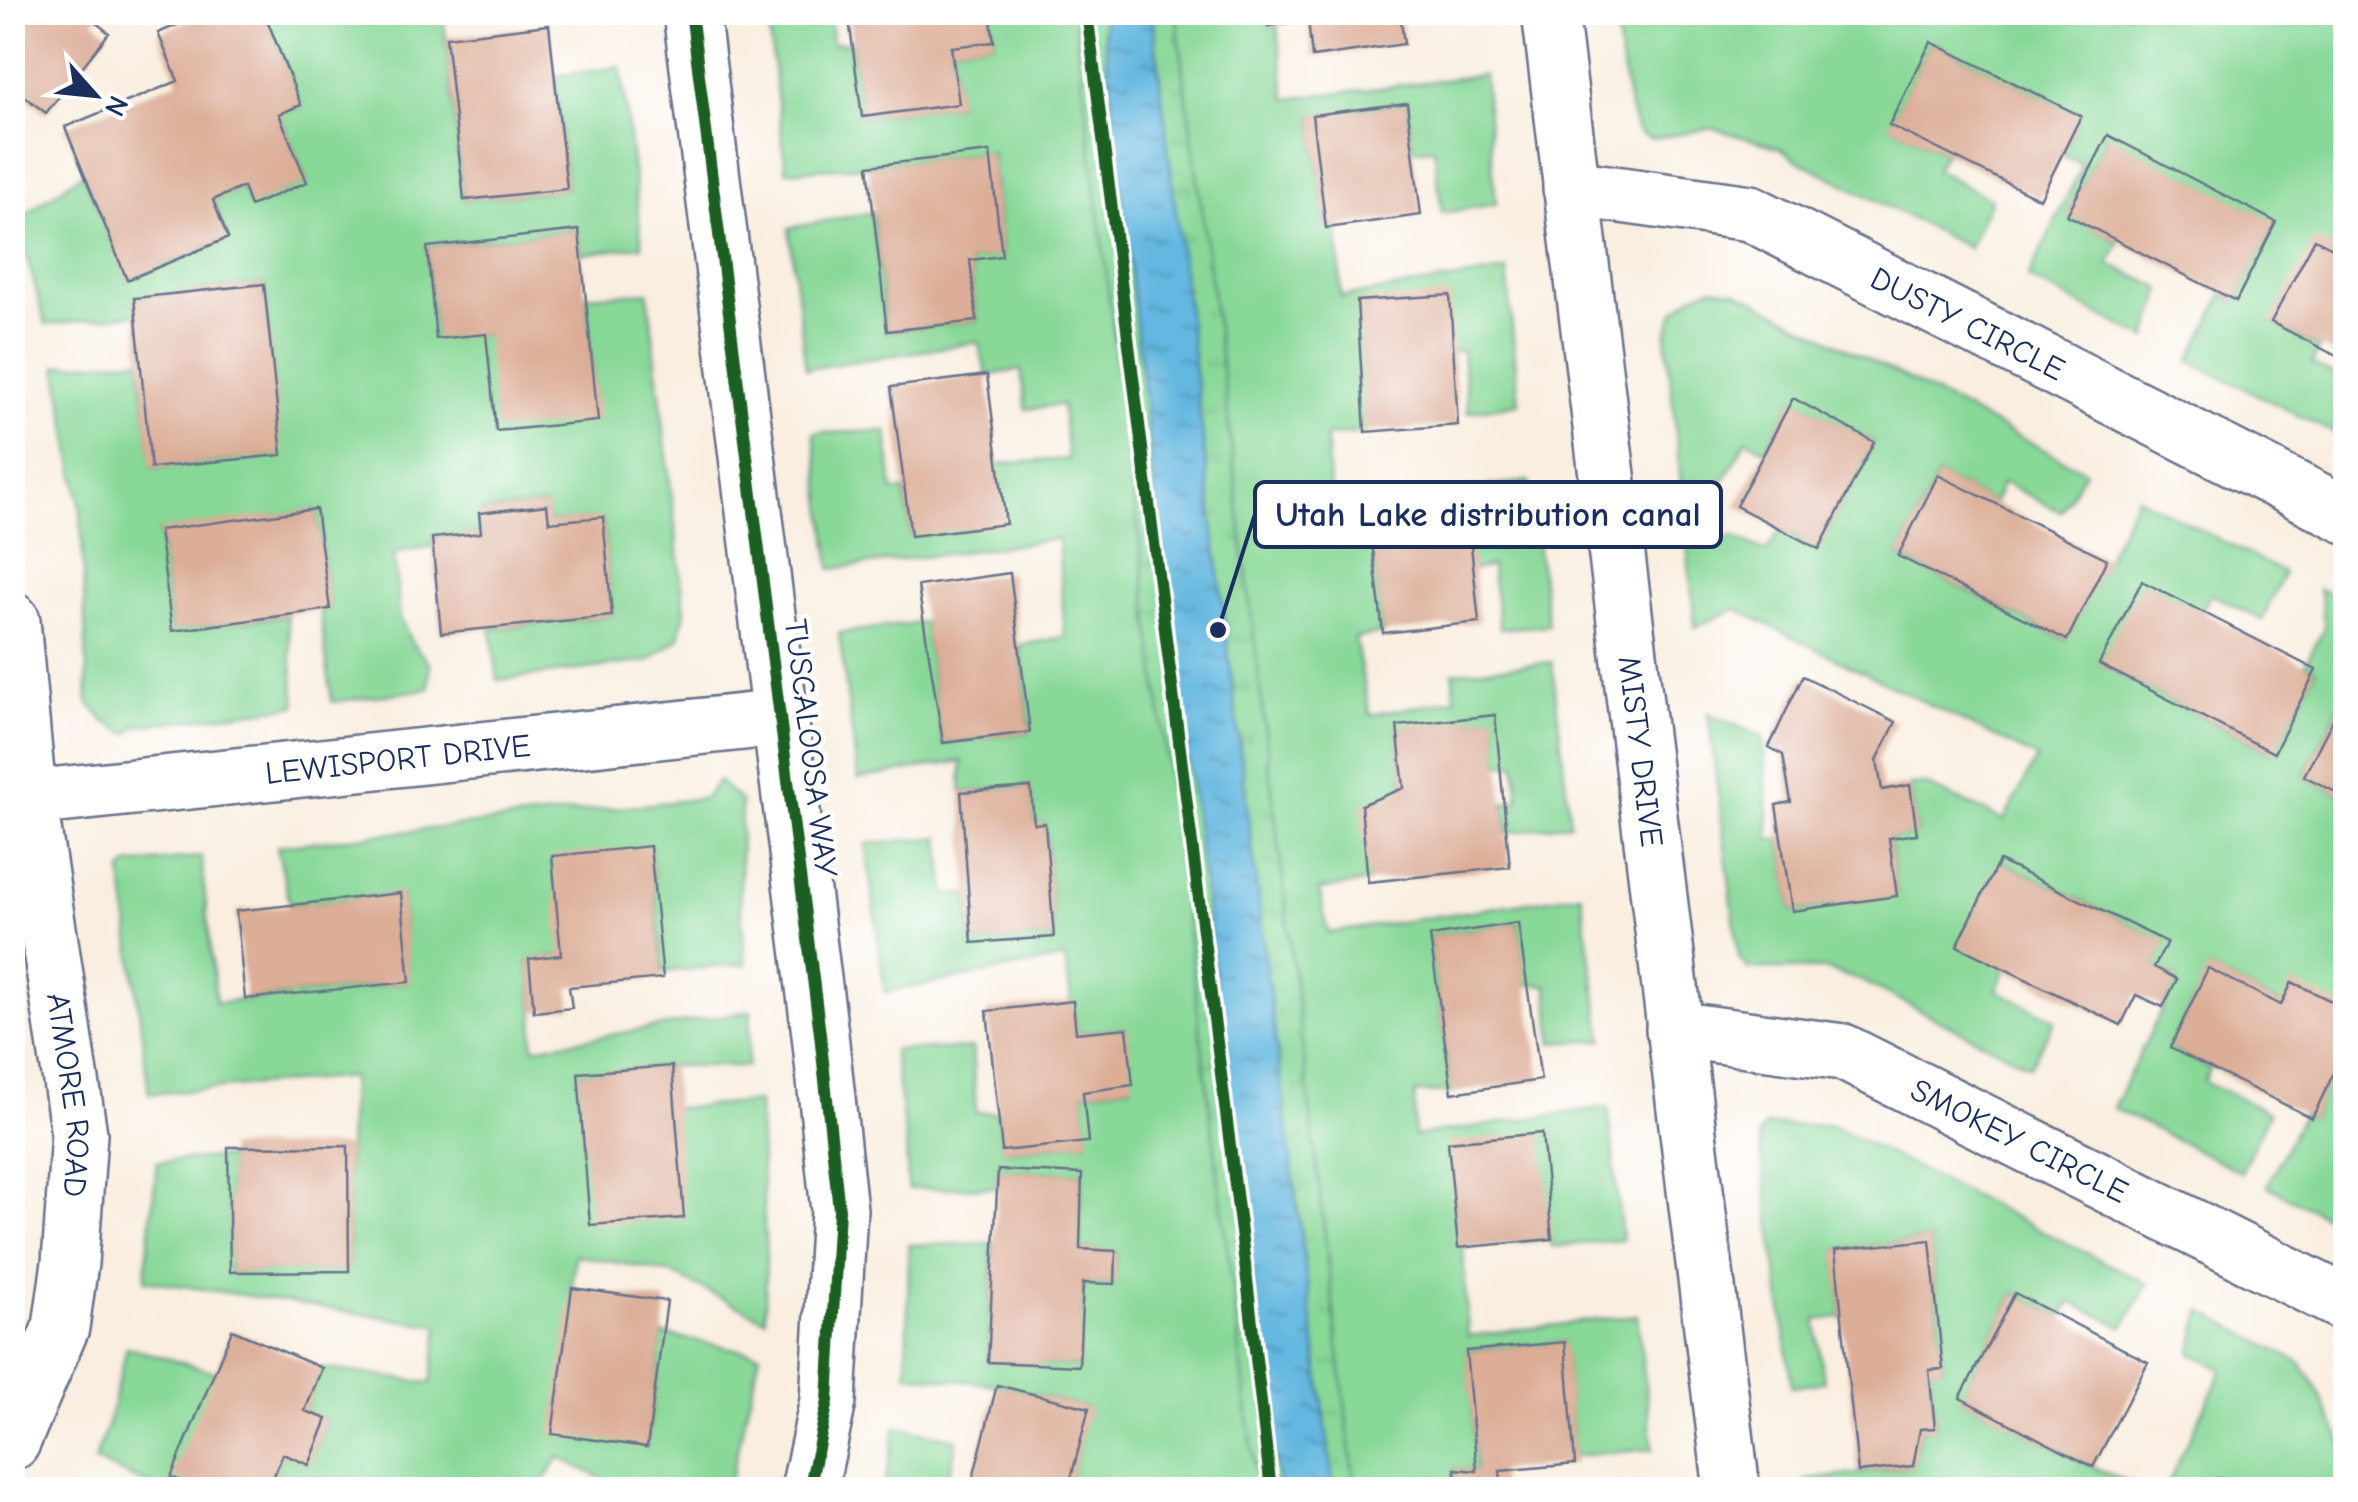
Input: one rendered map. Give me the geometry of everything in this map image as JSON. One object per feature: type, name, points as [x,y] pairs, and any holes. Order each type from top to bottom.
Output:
[{"type":"street","name":"TUSCALOOSA WAY","points":[[692,12],[839,1210],[828,1401],[809,1490]]},
{"type":"street","name":"MISTY DRIVE","points":[[1550,12],[1732,1490]]},
{"type":"street","name":"DUSTY CIRCLE","points":[[1570,188],[1750,213],[2346,515]]},
{"type":"street","name":"ATMORE ROAD","points":[[12,621],[20,798],[80,1134],[61,1326],[12,1442]]},
{"type":"street","name":"LEWISPORT DRIVE","points":[[20,798],[780,718]]},
{"type":"street","name":"SMOKEY CIRCLE","points":[[1674,1029],[1843,1052],[2346,1304]]},
{"type":"green space","points":[[1756,12],[2345,13],[2345,255],[2272,322],[2319,348],[2312,364],[2345,380],[2342,437],[2190,361],[2223,295],[2236,301],[2275,222],[2107,136],[2068,214],[2119,242],[2109,264],[2162,289],[2147,339],[2028,278],[2082,165],[2062,155],[2080,116],[1931,42],[1890,125],[1945,153],[1935,169],[1991,199],[1969,248],[1780,148],[1712,128],[1652,139],[1640,133],[1626,92],[1615,13],[1684,13],[1686,24]]},
{"type":"green space","points":[[264,13],[443,13],[464,200],[567,189],[555,76],[621,67],[642,246],[582,254],[578,230],[427,247],[436,338],[486,334],[597,421],[586,296],[648,292],[685,611],[679,638],[649,661],[498,680],[491,629],[612,616],[603,518],[549,522],[546,505],[480,512],[481,533],[433,538],[433,546],[394,553],[400,617],[411,642],[430,664],[429,689],[332,702],[320,611],[330,609],[316,510],[159,531],[172,630],[287,616],[296,706],[136,726],[128,734],[104,721],[88,703],[81,511],[57,366],[140,359],[152,468],[281,455],[264,284],[135,298],[136,314],[46,325],[26,254],[13,237],[12,224],[83,173],[128,280],[228,239],[213,200],[243,187],[250,205],[307,181],[279,114],[300,105]]},
{"type":"green space","points":[[767,13],[830,13],[832,43],[852,43],[862,117],[958,104],[951,47],[994,42],[990,13],[1266,13],[1268,26],[1277,25],[1286,99],[1484,75],[1496,204],[1442,213],[1434,148],[1413,150],[1407,103],[1312,116],[1326,227],[1338,226],[1341,297],[1507,271],[1519,403],[1468,412],[1462,351],[1453,351],[1365,432],[1326,436],[1331,502],[1371,502],[1529,481],[1548,625],[1500,629],[1491,566],[1473,570],[1466,507],[1370,518],[1383,633],[1355,638],[1370,715],[1455,699],[1453,672],[1552,662],[1570,823],[1507,833],[1504,803],[1519,800],[1516,764],[1500,765],[1494,716],[1397,727],[1404,788],[1368,882],[1319,890],[1328,933],[1581,894],[1603,1040],[1553,1043],[1548,986],[1526,984],[1518,923],[1430,936],[1452,1093],[1415,1092],[1414,1136],[1608,1107],[1622,1240],[1552,1247],[1551,1239],[1463,1247],[1468,1336],[1637,1315],[1653,1449],[1574,1456],[1564,1342],[1467,1351],[1477,1471],[1455,1469],[1457,1489],[1068,1489],[1088,1408],[997,1385],[907,1374],[909,1245],[993,1243],[988,1361],[1078,1366],[1083,1283],[1114,1284],[1116,1252],[1080,1249],[1082,1174],[998,1170],[997,1187],[908,1189],[906,1142],[893,1050],[972,1048],[976,1112],[998,1113],[1003,1151],[1087,1142],[1083,1092],[1132,1086],[1126,1028],[1076,1033],[1065,958],[885,992],[866,844],[940,837],[946,895],[968,894],[972,943],[1054,937],[1045,824],[1034,824],[1030,787],[961,792],[962,761],[858,779],[839,633],[924,622],[943,743],[1030,732],[1020,645],[1065,637],[1058,539],[831,569],[814,433],[887,431],[893,491],[904,491],[911,536],[997,464],[1068,459],[1062,405],[1026,409],[1021,370],[987,375],[978,342],[806,369],[789,228],[873,212],[887,331],[977,321],[970,260],[1002,255],[991,152],[786,171]]},
{"type":"green space","points":[[1074,13],[1176,13],[1355,1489],[1257,1489]]},
{"type":"green space","points":[[1713,287],[1736,291],[2085,471],[2061,512],[2003,482],[1994,503],[1938,475],[1898,556],[2066,640],[2137,497],[2284,573],[2262,620],[2211,594],[2201,612],[2100,664],[2273,753],[2316,670],[2305,664],[2325,627],[2319,589],[2345,602],[2345,694],[2304,776],[2345,797],[2345,1008],[2281,1005],[2209,969],[2170,1048],[2210,1069],[2204,1081],[2269,1113],[2241,1172],[2113,1108],[2177,979],[2154,967],[2166,942],[2000,861],[2006,970],[1997,990],[2055,1020],[2030,1066],[1862,981],[1824,969],[1748,969],[1739,958],[1708,713],[1763,737],[1770,839],[1781,839],[1792,911],[1897,895],[1889,838],[1917,833],[1910,785],[1926,785],[2004,820],[2037,758],[1736,609],[1695,627],[1687,544],[1720,543],[1732,536],[1766,552],[1780,530],[1819,549],[1874,442],[1793,399],[1765,450],[1746,440],[1718,492],[1682,494],[1666,336],[1675,311],[1693,295]]},
{"type":"green space","points":[[718,781],[741,801],[740,899],[746,964],[663,972],[650,847],[561,955],[529,960],[533,1048],[751,1011],[747,1066],[672,1066],[578,1074],[675,1108],[758,1102],[766,1255],[765,1319],[668,1272],[575,1255],[572,1289],[647,1446],[662,1334],[760,1354],[728,1489],[623,1489],[559,1457],[538,1489],[268,1489],[283,1454],[309,1464],[327,1420],[305,1411],[322,1368],[431,1383],[439,1326],[145,1280],[157,1162],[229,1157],[230,1272],[349,1270],[351,1077],[149,1094],[122,872],[128,865],[201,857],[216,1003],[409,982],[401,894],[290,905],[277,846],[705,798]]},
{"type":"green space","points":[[2345,1048],[2345,1226],[2267,1186],[2303,1114],[2312,1117]]},
{"type":"green space","points":[[1831,1125],[2148,1284],[2123,1327],[2071,1302],[2061,1317],[2015,1293],[1960,1398],[2143,1489],[1957,1490],[1956,1483],[1918,1489],[1806,1489],[1804,1481],[1913,1466],[1920,1429],[1935,1427],[1929,1370],[1943,1368],[1930,1240],[1836,1250],[1842,1317],[1816,1320],[1824,1382],[1792,1387],[1759,1135],[1766,1126]]},
{"type":"green space","points":[[2202,1311],[2300,1363],[2312,1379],[2345,1448],[2345,1489],[2279,1489],[2271,1485],[2268,1489],[2239,1489],[2218,1478],[2211,1489],[2165,1490],[2223,1369],[2191,1353]]},
{"type":"green space","points":[[127,1347],[215,1372],[202,1489],[159,1489],[94,1461],[107,1427]]},
{"type":"green space","points":[[896,1427],[957,1439],[946,1489],[884,1489]]},
{"type":"water","points":[[1102,13],[1152,13],[1267,973],[1334,1489],[1279,1489],[1154,487]]},
{"type":"building","points":[[12,12],[101,12],[94,21],[109,33],[46,113],[12,87]]},
{"type":"building","points":[[208,12],[264,12],[301,105],[279,114],[307,182],[250,206],[243,187],[213,200],[228,238],[127,280],[65,127],[178,81],[158,33]]},
{"type":"building","points":[[848,12],[990,12],[994,42],[951,47],[959,104],[862,117]]},
{"type":"building","points":[[1266,12],[1400,12],[1404,44],[1312,57],[1308,20],[1268,26]]},
{"type":"building","points":[[1684,12],[1742,12],[1743,15],[1686,24]]},
{"type":"building","points":[[549,25],[567,189],[464,200],[446,37]]},
{"type":"building","points":[[1931,42],[2081,116],[2040,199],[1889,125]]},
{"type":"building","points":[[1407,103],[1421,215],[1326,228],[1312,115]]},
{"type":"building","points":[[2108,135],[2276,222],[2236,301],[2067,215]]},
{"type":"building","points":[[990,152],[1002,256],[970,260],[977,321],[887,331],[868,166]]},
{"type":"building","points":[[579,230],[598,421],[496,431],[486,334],[436,339],[427,247]]},
{"type":"building","points":[[2315,239],[2346,255],[2346,361],[2271,322]]},
{"type":"building","points":[[264,284],[282,455],[151,468],[134,298]]},
{"type":"building","points":[[1450,295],[1458,425],[1365,432],[1357,301]]},
{"type":"building","points":[[987,375],[1006,524],[911,536],[891,387]]},
{"type":"building","points":[[1793,398],[1874,442],[1819,549],[1736,506]]},
{"type":"building","points":[[1938,475],[2107,559],[2067,640],[1898,556]]},
{"type":"building","points":[[547,505],[549,522],[603,517],[612,616],[441,633],[432,538],[481,533],[479,513]]},
{"type":"building","points":[[1467,507],[1479,622],[1383,633],[1369,518]]},
{"type":"building","points":[[316,509],[330,609],[172,631],[159,530]]},
{"type":"building","points":[[1010,573],[1030,732],[943,743],[918,586]]},
{"type":"building","points":[[2142,581],[2316,670],[2274,753],[2099,664]]},
{"type":"building","points":[[1803,676],[1896,722],[1877,760],[1882,790],[1910,785],[1917,834],[1889,838],[1897,896],[1792,911],[1776,805],[1791,802],[1783,755],[1769,747]]},
{"type":"building","points":[[2346,694],[2346,797],[2304,776]]},
{"type":"building","points":[[1495,715],[1510,867],[1368,882],[1361,805],[1404,788],[1397,726]]},
{"type":"building","points":[[1031,787],[1034,824],[1045,823],[1054,937],[972,943],[961,792]]},
{"type":"building","points":[[650,846],[663,978],[569,987],[572,1008],[534,1012],[529,959],[561,955],[552,856]]},
{"type":"building","points":[[1999,861],[2167,942],[2154,967],[2177,979],[2163,1007],[2136,995],[2121,1025],[1957,946]]},
{"type":"building","points":[[401,893],[410,982],[245,999],[236,911]]},
{"type":"building","points":[[1518,923],[1541,1080],[1452,1093],[1430,936]]},
{"type":"building","points":[[2208,968],[2281,1005],[2292,982],[2346,1008],[2346,1048],[2312,1118],[2170,1048]]},
{"type":"building","points":[[1073,1001],[1076,1033],[1127,1028],[1133,1085],[1083,1092],[1088,1142],[1002,1151],[987,1011]]},
{"type":"building","points":[[672,1066],[684,1218],[590,1225],[578,1073]]},
{"type":"building","points":[[1542,1133],[1552,1239],[1458,1248],[1448,1142]]},
{"type":"building","points":[[348,1146],[349,1271],[230,1272],[228,1147]]},
{"type":"building","points":[[998,1170],[1082,1174],[1080,1249],[1116,1251],[1115,1284],[1083,1283],[1079,1366],[988,1362]]},
{"type":"building","points":[[1930,1240],[1943,1369],[1929,1370],[1935,1428],[1920,1429],[1913,1466],[1858,1472],[1835,1250]]},
{"type":"building","points":[[572,1288],[667,1301],[647,1447],[552,1434]]},
{"type":"building","points":[[2015,1293],[2148,1362],[2093,1467],[1960,1398]]},
{"type":"building","points":[[232,1330],[322,1368],[305,1411],[327,1419],[309,1465],[283,1454],[268,1490],[202,1490],[171,1477]]},
{"type":"building","points":[[1565,1342],[1575,1464],[1500,1471],[1502,1490],[1457,1490],[1455,1469],[1477,1471],[1466,1351]]},
{"type":"building","points":[[997,1385],[1089,1408],[1068,1490],[970,1490]]},
{"type":"building","points":[[2217,1478],[2239,1490],[2211,1490]]},
{"type":"cycle path","points":[[691,12],[839,1210],[828,1401],[809,1490]]},
{"type":"cycle path","points":[[1087,12],[1271,1490]]},
{"type":"place","name":"Utah Lake distribution canal","points":[[1218,630]]}]
